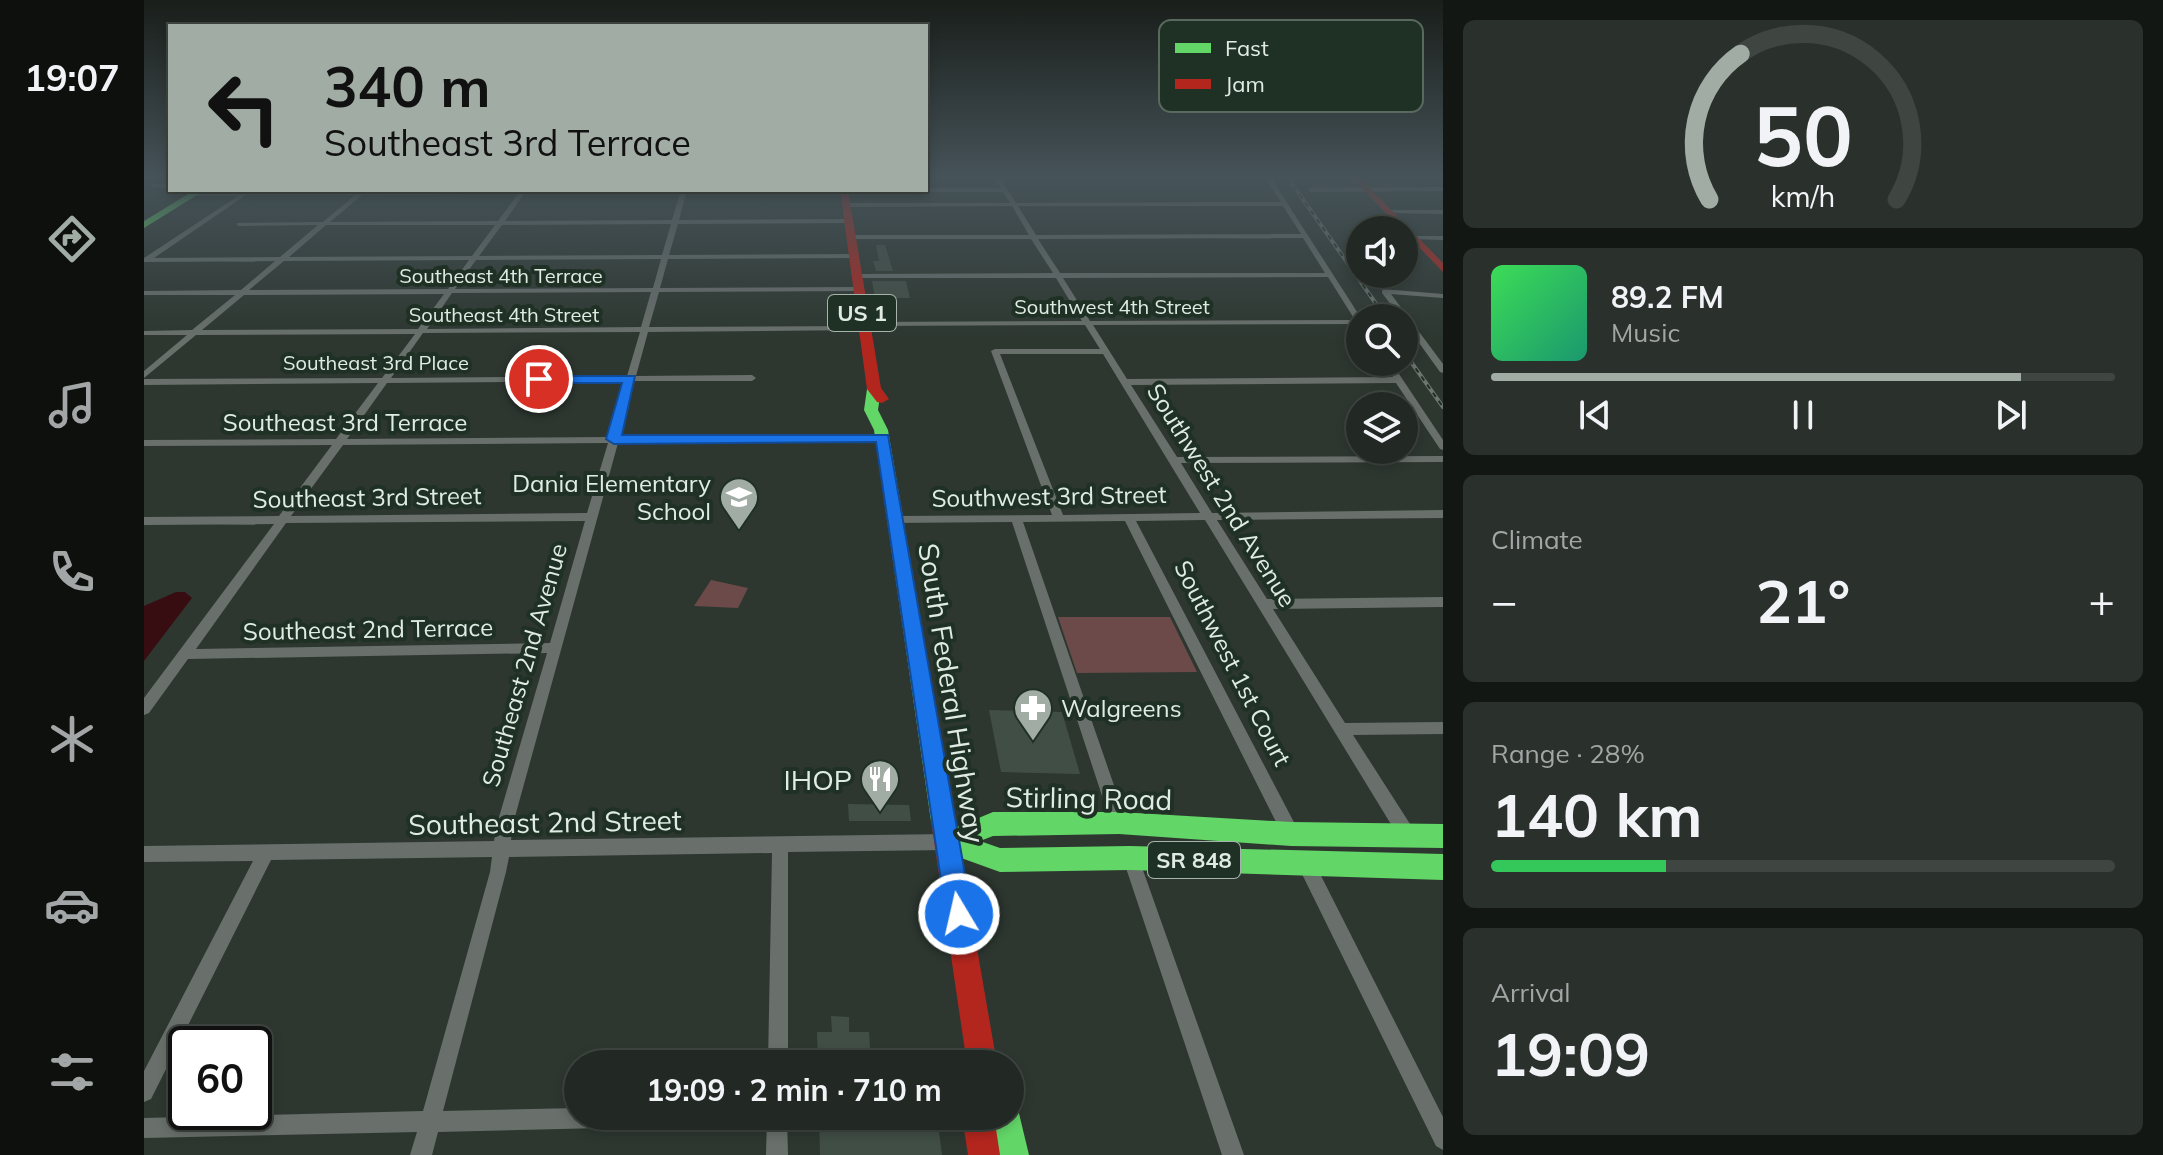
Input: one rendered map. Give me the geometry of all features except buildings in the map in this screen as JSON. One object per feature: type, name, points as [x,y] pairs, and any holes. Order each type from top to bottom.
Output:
[{"type":"main road","name":"South Federal Highway","points":[[850,232],[874,389],[870,398],[873,419],[882,434],[981,1050]]},
{"type":"main road","points":[[1418,241],[1442,268]]},
{"type":"main road","name":"Stirling Road","points":[[948,842],[993,824],[1119,823],[1291,834],[1443,836]]},
{"type":"main road","name":"SR 848","points":[[948,842],[1000,860],[1130,858],[1443,867]]},
{"type":"main road","points":[[980,1130],[984,1155]]},
{"type":"main road","points":[[1009,1130],[1013,1155]]},
{"type":"street","points":[[145,260],[187,232]]},
{"type":"street","points":[[144,375],[315,232]]},
{"type":"street","points":[[144,709],[494,232]]},
{"type":"street","name":"Southeast 2nd Avenue","points":[[421,1155],[498,872],[505,824],[672,232]]},
{"type":"street","points":[[1009,232],[1035,236],[1305,236]]},
{"type":"street","name":"Southwest 2nd Avenue","points":[[1032,232],[1408,836]]},
{"type":"street","points":[[1302,232],[1349,304]]},
{"type":"street","points":[[1418,238],[1443,238]]},
{"type":"street","points":[[145,260],[853,256]]},
{"type":"street","name":"Southeast 4th Terrace","points":[[144,293],[656,290],[1059,277],[1331,275]]},
{"type":"street","points":[[1443,296],[1385,291],[1443,370]]},
{"type":"street","name":"Southwest 4th Street","points":[[864,326],[1346,322]]},
{"type":"street","name":"Southeast 4th Street","points":[[144,333],[864,326]]},
{"type":"street","points":[[1059,519],[995,351],[1107,352]]},
{"type":"street","points":[[1396,376],[1443,447]]},
{"type":"street","name":"Southeast 3rd Place","points":[[144,382],[752,378]]},
{"type":"street","points":[[1125,382],[1399,380]]},
{"type":"street","name":"Southeast 3rd Terrace","points":[[144,443],[882,434]]},
{"type":"street","points":[[1175,460],[1443,459]]},
{"type":"street","name":"Southwest 3rd Street","points":[[896,520],[1443,514]]},
{"type":"street","name":"Southeast 3rd Street","points":[[144,521],[590,517]]},
{"type":"street","name":"Southwest 1st Court","points":[[1128,517],[1291,834]]},
{"type":"street","points":[[1017,520],[1119,823]]},
{"type":"street","points":[[1264,604],[1443,602]]},
{"type":"street","name":"Southeast 2nd Terrace","points":[[184,654],[553,648]]},
{"type":"street","points":[[1343,729],[1443,728]]},
{"type":"street","name":"Southeast 2nd Street","points":[[144,854],[948,842]]},
{"type":"street","points":[[778,1050],[780,844]]},
{"type":"street","points":[[144,1092],[266,852]]},
{"type":"street","points":[[1130,858],[1233,1155]]},
{"type":"street","points":[[1306,864],[1443,1139]]},
{"type":"street","points":[[144,1128],[564,1119]]},
{"type":"street","points":[[777,1130],[777,1155]]},
{"type":"shaded area","points":[[711,580],[748,588],[738,608],[694,606]]},
{"type":"shaded area","points":[[176,592],[185,592],[192,598],[144,661],[144,606]]},
{"type":"shaded area","points":[[1058,617],[1170,617],[1197,672],[1077,673]]},
{"type":"railway","points":[[1326,232],[1376,304]]},
{"type":"railway","points":[[1418,372],[1443,407]]},
{"type":"traffic: fast","points":[[874,389],[871,410],[881,430],[943,821]]},
{"type":"traffic: fast","points":[[948,842],[993,824],[1119,823],[1291,834],[1443,836]]},
{"type":"traffic: fast","points":[[948,842],[1000,860],[1130,858],[1443,867]]},
{"type":"traffic: fast","points":[[1009,1130],[1013,1155]]},
{"type":"traffic: jam","points":[[850,232],[874,389],[882,399]]},
{"type":"traffic: jam","points":[[1408,232],[1443,269]]},
{"type":"traffic: jam","points":[[943,821],[980,1050]]},
{"type":"traffic: jam","points":[[980,1130],[984,1155]]},
{"type":"place","name":"Dania Elementary School","points":[[739,531]]},
{"type":"place","name":"Walgreens","points":[[1033,742]]},
{"type":"place","name":"IHOP","points":[[880,813]]},
{"type":"route","points":[[539,379],[630,379],[614,439],[882,438],[959,914]]}]
